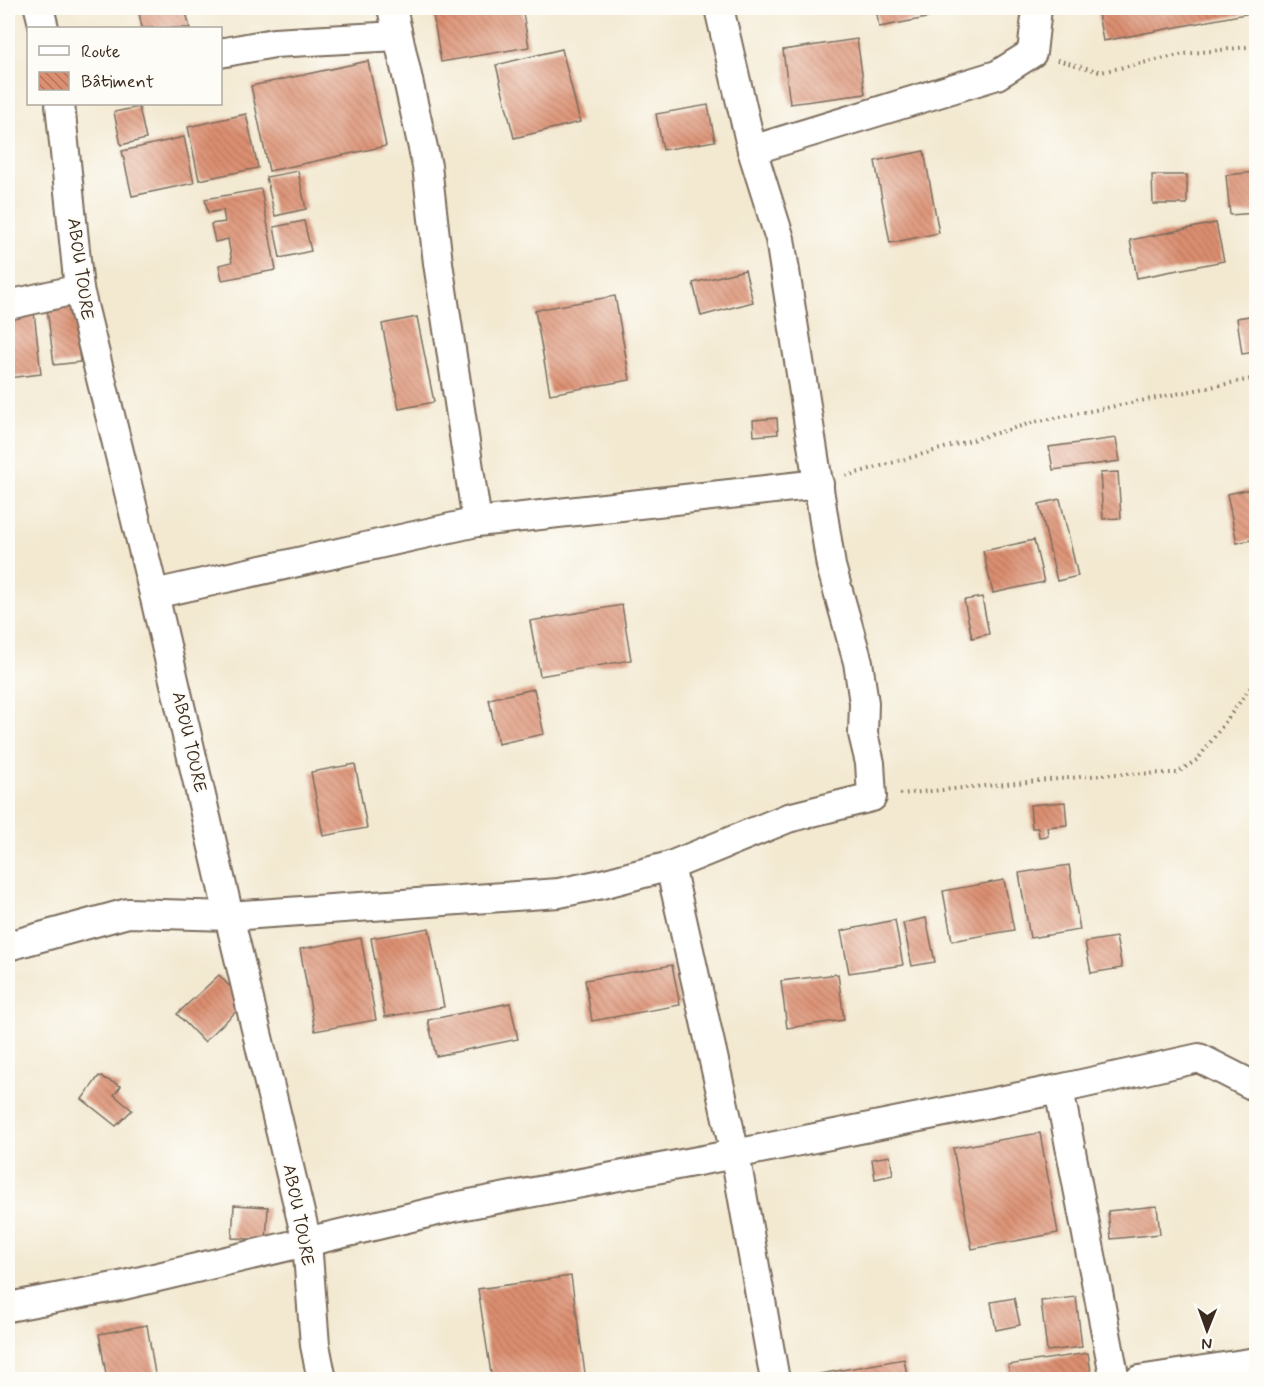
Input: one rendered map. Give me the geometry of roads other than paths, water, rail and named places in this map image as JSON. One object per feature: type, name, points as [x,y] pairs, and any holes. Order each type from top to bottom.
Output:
[{"type":"street","points":[[39,8],[44,27]]},
{"type":"street","points":[[392,8],[427,166],[438,263],[477,522]]},
{"type":"street","points":[[8,946],[128,913],[229,916],[559,893],[670,866],[788,819],[872,797],[870,763],[863,734],[864,703],[858,662],[831,566],[780,239],[752,150],[719,8]]},
{"type":"street","points":[[752,150],[997,75],[1032,53],[1037,8]]},
{"type":"street","points":[[222,53],[274,43],[397,36]]},
{"type":"street","name":"ABOU TOURE","points":[[60,105],[79,289],[154,594],[307,1242],[315,1345],[322,1380]]},
{"type":"street","points":[[8,305],[79,289]]},
{"type":"street","points":[[154,594],[477,522],[819,484]]},
{"type":"street","points":[[670,866],[735,1154],[775,1380]]},
{"type":"street","points":[[8,1307],[120,1286],[454,1207],[735,1154],[1059,1089],[1199,1058],[1257,1087]]},
{"type":"street","points":[[1059,1089],[1115,1380]]},
{"type":"street","points":[[1139,1380],[1257,1362]]}]
